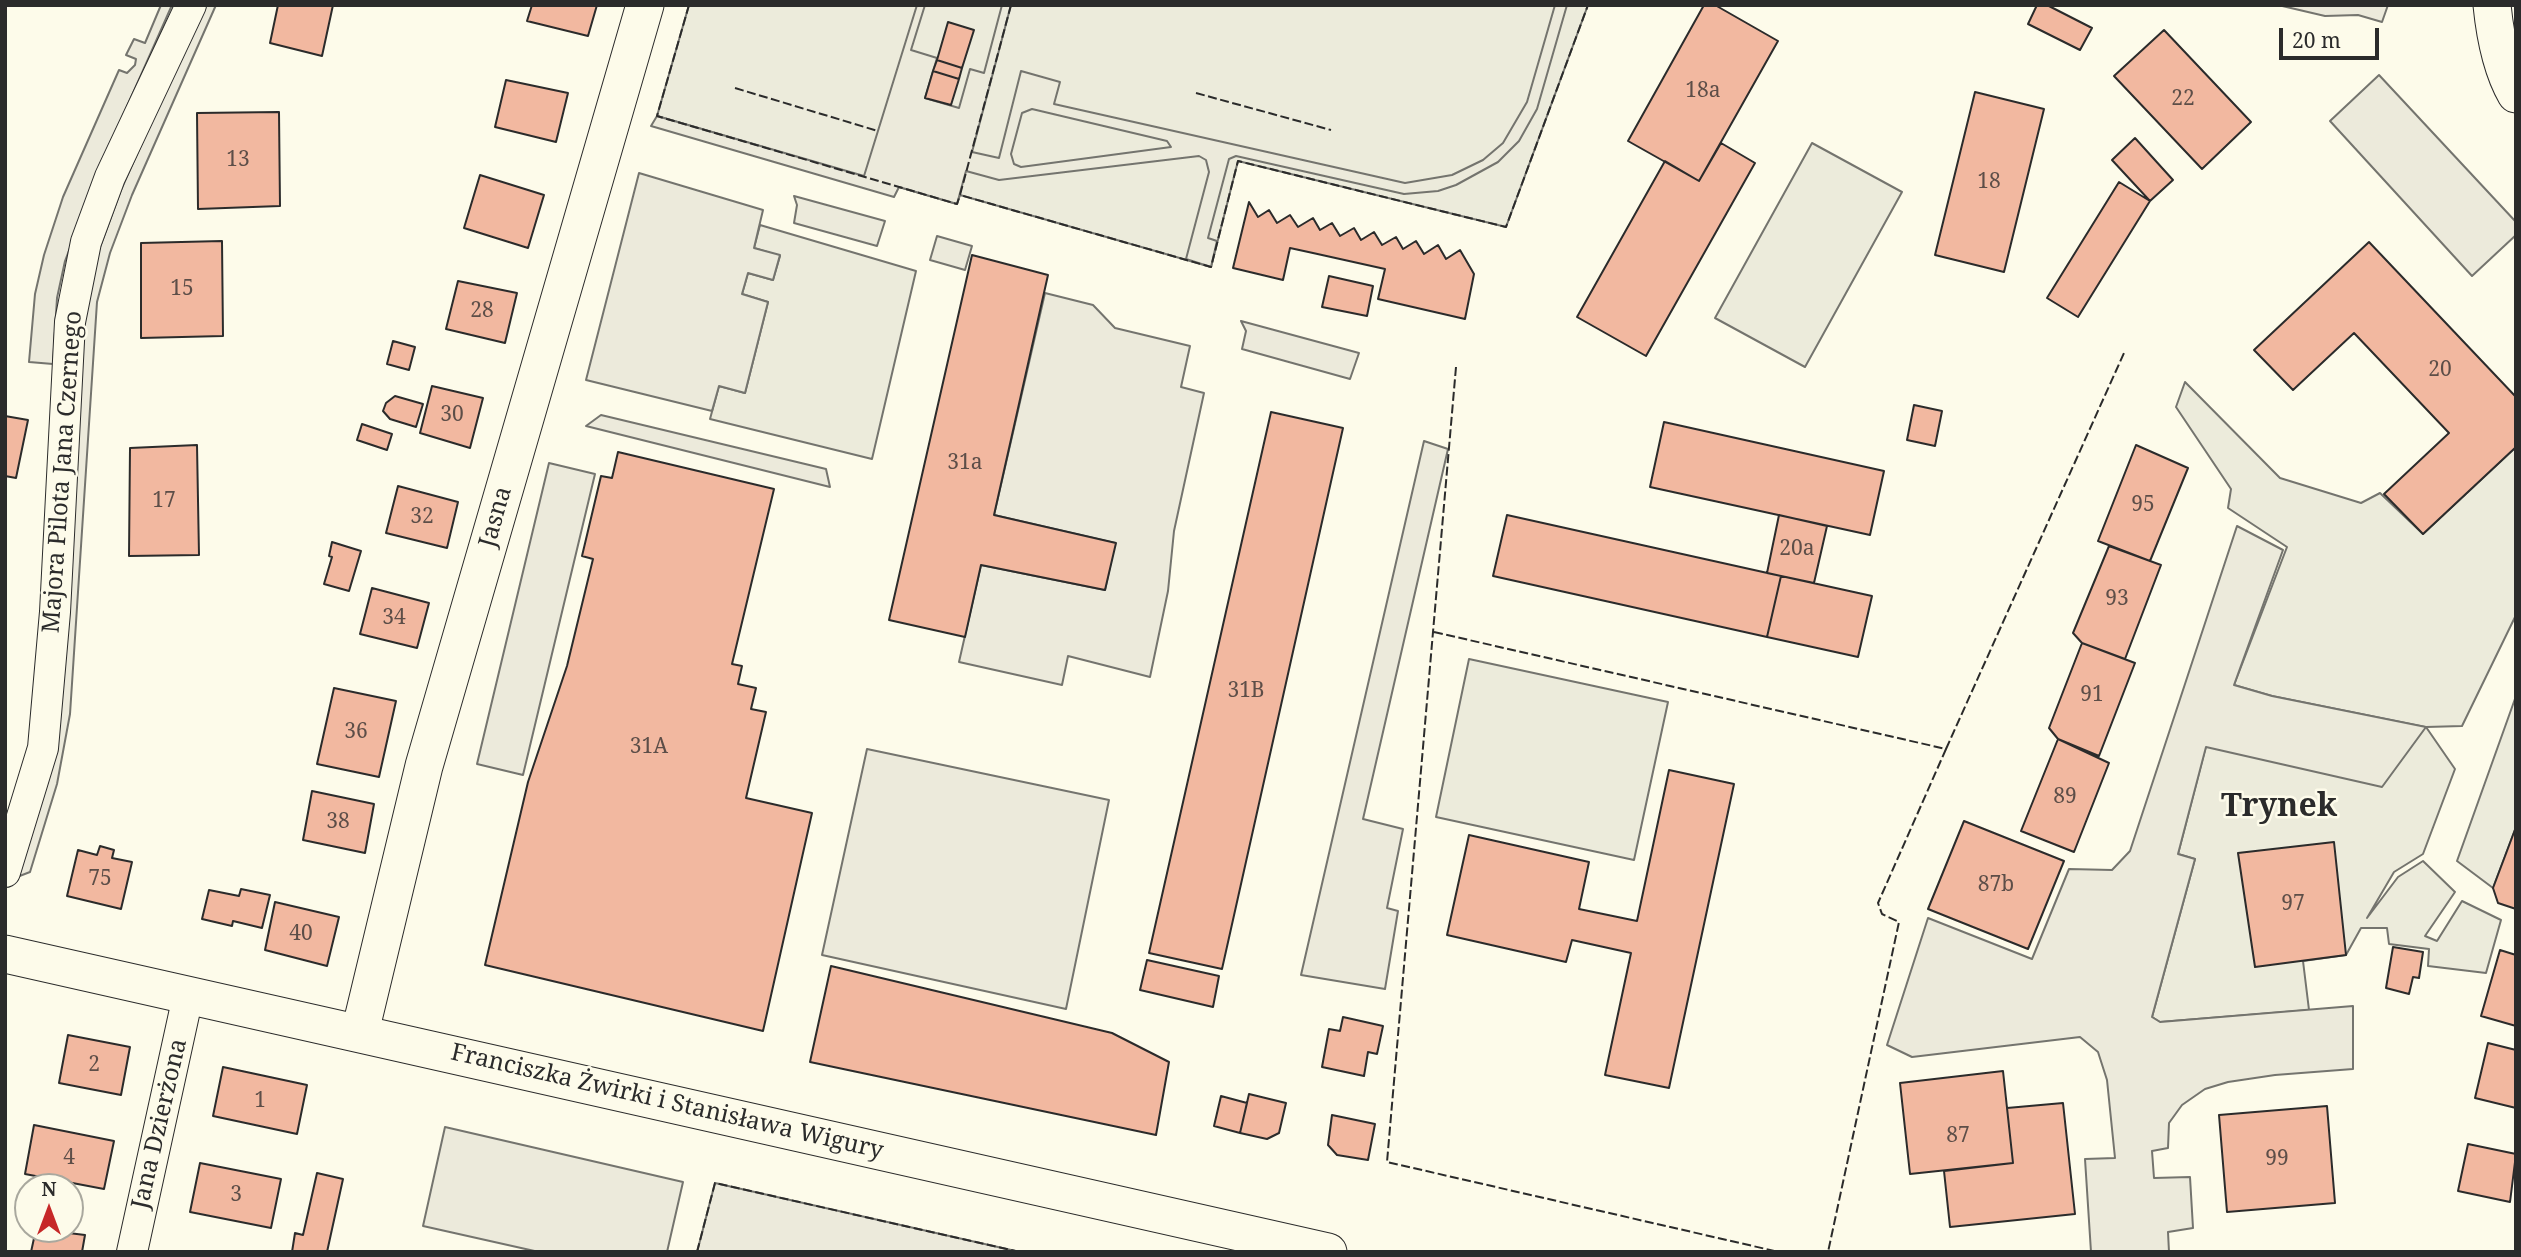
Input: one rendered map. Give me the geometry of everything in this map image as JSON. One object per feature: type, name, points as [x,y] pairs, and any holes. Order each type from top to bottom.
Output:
[{"type":"street","name":"Majora Pilota Jana Czernego","points":[[5,872],[43,748],[55,611],[70,322],[86,242],[110,177],[191,5]]},
{"type":"street","name":"Jasna","points":[[360,1032],[424,766],[645,5]]},
{"type":"street","points":[[2492,5],[2494,27],[2504,67],[2516,94]]},
{"type":"street","name":"Franciszka Żwirki i Stanisława Wigury","points":[[5,954],[1328,1252]]},
{"type":"street","name":"Jana Dzierżona","points":[[132,1252],[188,996]]},
{"type":"shaded area","points":[[161,5],[172,5],[106,154],[65,261],[57,298],[53,364],[29,362],[35,294],[44,255],[63,197],[119,70],[127,73],[135,65],[136,59],[126,55],[134,39],[145,43]]},
{"type":"shaded area","points":[[203,5],[216,5],[132,195],[110,253],[97,302],[70,714],[57,784],[30,872],[17,877],[85,301],[99,250],[121,190]]},
{"type":"shaded area","points":[[689,5],[1588,5],[1506,227],[1238,161],[1211,267],[960,195],[957,204],[657,116]]},
{"type":"shaded area","points":[[917,5],[925,5],[911,50],[937,58],[925,98],[959,108],[970,69],[984,73],[1002,5],[1011,5],[972,152],[999,158],[1021,71],[1060,82],[1054,104],[1405,183],[1452,175],[1483,160],[1503,143],[1527,102],[1555,5],[1567,5],[1537,109],[1519,141],[1498,162],[1456,185],[1438,191],[1404,194],[1236,156],[1229,159],[1208,238],[1217,241],[1211,267],[1186,259],[1209,172],[1206,160],[1199,156],[999,180],[966,171],[957,204],[899,187],[894,197],[651,126],[657,116],[864,176]],"holes":[[[1032,109],[1167,141],[1171,147],[1021,167],[1014,164],[1011,154],[1022,113]]]},
{"type":"shaded area","points":[[2278,5],[2388,5],[2382,22],[2358,15],[2325,16]]},
{"type":"shaded area","points":[[2379,75],[2516,222],[2516,235],[2472,276],[2330,121]]},
{"type":"shaded area","points":[[1812,143],[1902,192],[1805,367],[1715,318]]},
{"type":"shaded area","points":[[639,173],[763,210],[754,248],[780,255],[773,280],[748,273],[742,294],[768,302],[745,393],[719,386],[712,411],[586,380]]},
{"type":"shaded area","points":[[794,196],[885,221],[877,246],[794,223],[797,205]]},
{"type":"shaded area","points":[[760,225],[916,271],[872,459],[710,419],[719,386],[745,393],[768,302],[742,294],[748,273],[773,280],[780,256],[754,248]]},
{"type":"shaded area","points":[[937,236],[972,246],[965,270],[930,260]]},
{"type":"shaded area","points":[[1045,293],[1093,305],[1115,328],[1190,346],[1181,387],[1204,393],[1174,531],[1168,591],[1150,677],[1068,656],[1062,685],[959,662],[981,565],[1105,590],[1115,543],[994,515]]},
{"type":"shaded area","points":[[1241,321],[1359,353],[1350,379],[1242,349],[1246,331]]},
{"type":"shaded area","points":[[2185,382],[2280,478],[2361,503],[2380,493],[2423,534],[2516,447],[2516,615],[2462,726],[2426,727],[2455,769],[2423,854],[2394,872],[2367,918],[2398,877],[2423,861],[2455,892],[2425,936],[2437,941],[2462,901],[2501,920],[2486,973],[2428,966],[2429,949],[2389,944],[2387,928],[2361,928],[2346,955],[2303,961],[2309,1010],[2160,1022],[2152,1017],[2195,859],[2178,854],[2206,746],[2382,786],[2425,727],[2272,696],[2234,685],[2287,547],[2228,508],[2231,489],[2176,407]]},
{"type":"shaded area","points":[[601,415],[826,469],[830,487],[586,426]]},
{"type":"shaded area","points":[[1424,441],[1448,449],[1363,819],[1403,829],[1387,908],[1398,911],[1385,989],[1301,975]]},
{"type":"shaded area","points":[[549,463],[595,474],[523,775],[477,764]]},
{"type":"shaded area","points":[[2237,526],[2283,550],[2234,685],[2272,696],[2426,727],[2382,787],[2206,747],[2178,854],[2195,859],[2152,1017],[2160,1022],[2353,1006],[2353,1069],[2275,1075],[2228,1082],[2205,1089],[2182,1105],[2169,1123],[2168,1148],[2152,1151],[2154,1178],[2190,1177],[2193,1228],[2168,1232],[2169,1252],[2091,1252],[2085,1159],[2115,1158],[2107,1080],[2098,1052],[2080,1037],[1912,1057],[1887,1045],[1928,918],[2032,959],[2069,869],[2112,870],[2130,851]]},
{"type":"shaded area","points":[[1469,659],[1668,702],[1634,860],[1436,817]]},
{"type":"shaded area","points":[[2516,696],[2516,827],[2493,888],[2457,861]]},
{"type":"shaded area","points":[[867,749],[1109,800],[1066,1009],[822,955]]},
{"type":"shaded area","points":[[445,1127],[683,1182],[667,1252],[539,1252],[423,1226]]},
{"type":"shaded area","points":[[715,1183],[1020,1252],[697,1252]]},
{"type":"building","points":[[278,5],[333,5],[322,56],[270,43]]},
{"type":"building","points":[[532,5],[597,5],[588,36],[527,21]]},
{"type":"building","points":[[1704,5],[1715,5],[1778,41],[1699,181],[1628,141]]},
{"type":"building","points":[[2037,5],[2047,5],[2092,28],[2080,50],[2028,24]]},
{"type":"building","points":[[948,22],[974,30],[962,68],[937,60]]},
{"type":"building","points":[[2164,30],[2251,122],[2202,169],[2114,76]]},
{"type":"building","points":[[937,60],[962,68],[959,79],[933,71]]},
{"type":"building","points":[[933,71],[959,79],[951,105],[925,98]]},
{"type":"building","points":[[506,80],[568,93],[556,142],[495,127]]},
{"type":"building","points":[[1975,92],[2044,109],[2004,272],[1935,255]]},
{"type":"building","points":[[279,112],[280,206],[198,209],[197,113]]},
{"type":"building","points":[[2135,138],[2173,180],[2150,201],[2112,160]]},
{"type":"building","points":[[1721,143],[1755,163],[1646,356],[1577,317],[1665,161],[1699,181]]},
{"type":"building","points":[[480,175],[544,195],[528,248],[464,228]]},
{"type":"building","points":[[2119,182],[2150,201],[2078,317],[2047,298]]},
{"type":"building","points":[[1249,202],[1258,217],[1269,210],[1277,223],[1290,215],[1298,227],[1313,218],[1320,230],[1332,223],[1340,236],[1354,228],[1361,240],[1374,232],[1382,245],[1396,237],[1403,249],[1416,241],[1424,254],[1438,245],[1446,259],[1460,250],[1474,274],[1465,319],[1378,299],[1385,269],[1313,253],[1290,248],[1283,280],[1233,268]]},
{"type":"building","points":[[222,241],[223,336],[141,338],[141,243]]},
{"type":"building","points":[[2369,242],[2516,397],[2516,447],[2423,534],[2384,494],[2449,433],[2354,333],[2293,390],[2254,350]]},
{"type":"building","points":[[972,255],[1048,275],[994,515],[1116,543],[1105,590],[981,565],[965,637],[889,620]]},
{"type":"building","points":[[1329,276],[1373,286],[1367,316],[1322,307]]},
{"type":"building","points":[[458,281],[517,293],[505,343],[446,329]]},
{"type":"building","points":[[393,341],[415,347],[409,370],[387,364]]},
{"type":"building","points":[[432,386],[483,398],[470,448],[420,433]]},
{"type":"building","points":[[395,396],[423,404],[416,427],[390,419],[383,411],[386,403]]},
{"type":"building","points":[[1914,405],[1942,411],[1935,446],[1907,440]]},
{"type":"building","points":[[1271,412],[1343,428],[1222,969],[1149,953]]},
{"type":"building","points":[[5,416],[28,420],[16,478],[5,476]]},
{"type":"building","points":[[1664,422],[1884,471],[1870,535],[1650,487]]},
{"type":"building","points":[[362,424],[392,434],[387,450],[357,440]]},
{"type":"building","points":[[197,445],[199,555],[129,556],[130,448]]},
{"type":"building","points":[[2136,445],[2188,468],[2150,561],[2098,541]]},
{"type":"building","points":[[618,452],[774,489],[732,664],[742,666],[738,684],[756,688],[751,709],[766,712],[746,798],[812,813],[763,1031],[485,965],[528,782],[567,666],[593,559],[582,556],[601,476],[612,478]]},
{"type":"building","points":[[398,486],[458,502],[447,548],[386,533]]},
{"type":"building","points":[[1507,515],[1781,576],[1767,637],[1493,576]]},
{"type":"building","points":[[1779,515],[1827,526],[1814,583],[1767,573]]},
{"type":"building","points":[[332,542],[361,551],[349,591],[324,584],[332,557],[329,556]]},
{"type":"building","points":[[2109,546],[2161,565],[2125,659],[2082,643],[2073,633]]},
{"type":"building","points":[[1781,576],[1872,596],[1858,657],[1767,637]]},
{"type":"building","points":[[372,588],[429,603],[417,648],[360,634]]},
{"type":"building","points":[[2082,643],[2135,663],[2099,756],[2058,739],[2049,728]]},
{"type":"building","points":[[334,688],[396,701],[379,777],[317,764]]},
{"type":"building","points":[[2058,739],[2109,763],[2074,852],[2021,831]]},
{"type":"building","points":[[1669,770],[1734,784],[1669,1088],[1605,1075],[1631,953],[1572,940],[1566,962],[1447,935],[1469,835],[1589,862],[1579,909],[1637,921]]},
{"type":"building","points":[[312,791],[374,804],[365,853],[303,840]]},
{"type":"building","points":[[1964,821],[2064,861],[2028,949],[1928,909]]},
{"type":"building","points":[[2516,827],[2516,909],[2498,903],[2493,888]]},
{"type":"building","points":[[2334,842],[2346,955],[2255,967],[2238,853]]},
{"type":"building","points":[[100,846],[114,850],[112,858],[132,862],[121,909],[67,896],[78,850],[97,855]]},
{"type":"building","points":[[241,889],[270,895],[262,928],[233,921],[232,926],[202,919],[209,890],[239,896]]},
{"type":"building","points":[[275,902],[339,917],[327,966],[265,950]]},
{"type":"building","points":[[2393,947],[2423,952],[2419,978],[2413,977],[2409,994],[2386,988]]},
{"type":"building","points":[[2500,950],[2516,955],[2516,1026],[2481,1016]]},
{"type":"building","points":[[1147,960],[1219,976],[1213,1007],[1140,990]]},
{"type":"building","points":[[831,966],[1112,1033],[1169,1062],[1156,1135],[810,1062]]},
{"type":"building","points":[[1343,1017],[1383,1026],[1377,1054],[1368,1052],[1364,1076],[1322,1067],[1329,1029],[1340,1031]]},
{"type":"building","points":[[68,1035],[130,1047],[121,1095],[59,1083]]},
{"type":"building","points":[[2488,1043],[2516,1050],[2516,1108],[2475,1098]]},
{"type":"building","points":[[223,1067],[307,1085],[297,1134],[213,1116]]},
{"type":"building","points":[[2003,1071],[2013,1163],[1910,1174],[1900,1083]]},
{"type":"building","points":[[1249,1094],[1286,1103],[1279,1133],[1267,1139],[1240,1133]]},
{"type":"building","points":[[1221,1096],[1247,1103],[1240,1133],[1214,1126]]},
{"type":"building","points":[[2063,1103],[2075,1214],[1950,1227],[1944,1171],[2013,1163],[2007,1108]]},
{"type":"building","points":[[2327,1106],[2335,1203],[2227,1212],[2219,1115]]},
{"type":"building","points":[[1332,1115],[1375,1124],[1368,1160],[1337,1155],[1328,1145]]},
{"type":"building","points":[[34,1125],[114,1141],[104,1189],[84,1185],[84,1173],[25,1173]]},
{"type":"building","points":[[2468,1144],[2516,1154],[2510,1202],[2458,1191]]},
{"type":"building","points":[[200,1163],[281,1179],[271,1228],[190,1212]]},
{"type":"building","points":[[317,1173],[343,1179],[327,1252],[292,1252],[295,1233],[303,1235]]},
{"type":"building","points":[[33,1243],[84,1243],[82,1252],[31,1252]]},
{"type":"fence","points":[[689,5],[657,116],[957,204],[960,195]]},
{"type":"fence","points":[[1011,5],[960,195],[1211,267],[1238,161],[1506,227],[1588,5]]},
{"type":"fence","points":[[735,88],[878,131]]},
{"type":"fence","points":[[1196,93],[1331,130]]},
{"type":"fence","points":[[1946,749],[2124,353]]},
{"type":"fence","points":[[1456,367],[1387,1162],[1779,1252]]},
{"type":"fence","points":[[1434,632],[1946,749],[1878,903],[1882,914],[1899,922],[1828,1252]]},
{"type":"fence","points":[[697,1252],[715,1183],[1020,1252]]},
{"type":"district","name":"Trynek","points":[[2279,807]]}]
